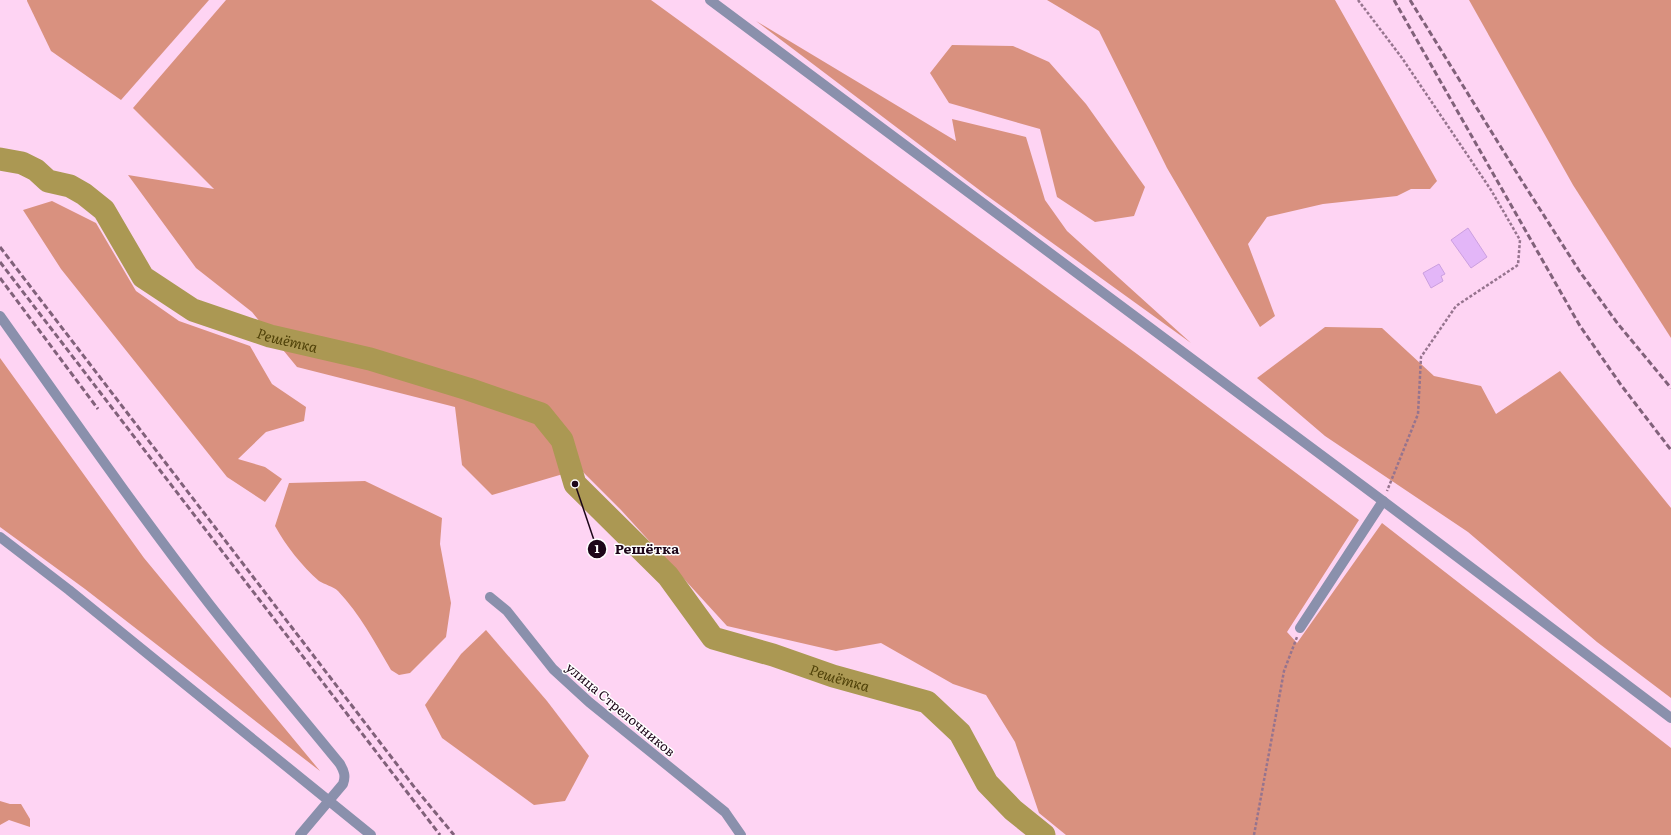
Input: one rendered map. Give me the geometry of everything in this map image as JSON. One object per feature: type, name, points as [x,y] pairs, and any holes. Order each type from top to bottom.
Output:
[{"type":"street","points":[[710,0],[1383,501],[1671,718]]},
{"type":"street","points":[[0,316],[110,472],[211,607],[340,764],[344,771],[345,779],[343,784],[300,835]]},
{"type":"street","points":[[1300,628],[1383,501]]},
{"type":"street","points":[[0,537],[70,590],[330,800],[371,835]]},
{"type":"street","name":"улица Стрелочников","points":[[490,597],[507,611],[553,669],[588,702],[725,812],[741,835]]},
{"type":"path","points":[[1358,0],[1407,64],[1491,190],[1520,240],[1518,265],[1456,306],[1421,358],[1418,414],[1383,501]]},
{"type":"path","points":[[1254,835],[1284,671],[1300,628]]},
{"type":"shaded area","points":[[27,0],[209,0],[121,100],[51,51]]},
{"type":"shaded area","points":[[226,0],[651,0],[1137,354],[1359,520],[1287,632],[1297,643],[1382,523],[1671,748],[1671,835],[1066,835],[1039,813],[1015,742],[986,695],[953,684],[881,643],[836,651],[727,626],[621,510],[580,469],[492,495],[462,465],[455,407],[297,367],[252,312],[196,268],[128,175],[214,189],[133,108]]},
{"type":"shaded area","points":[[1047,0],[1335,0],[1437,181],[1430,189],[1411,189],[1397,196],[1323,204],[1267,217],[1248,244],[1275,316],[1260,327],[1167,168],[1099,31]]},
{"type":"shaded area","points":[[1469,0],[1671,0],[1671,338],[1573,185]]},
{"type":"shaded area","points":[[756,21],[956,141],[952,119],[1026,137],[1045,200],[1067,231],[1191,343],[986,195]]},
{"type":"shaded area","points":[[952,45],[1013,46],[1049,62],[1086,104],[1145,187],[1134,216],[1095,222],[1057,197],[1040,129],[949,103],[930,73]]},
{"type":"shaded area","points":[[52,201],[96,223],[136,291],[179,321],[250,346],[272,384],[306,407],[304,421],[266,432],[238,459],[265,467],[282,479],[265,502],[227,477],[61,269],[23,210]]},
{"type":"shaded area","points":[[1325,327],[1382,328],[1434,376],[1481,386],[1496,414],[1560,371],[1671,508],[1671,698],[1597,642],[1468,532],[1325,436],[1257,378]]},
{"type":"shaded area","points":[[0,358],[144,558],[320,771],[85,589],[0,527]]},
{"type":"shaded area","points":[[365,481],[442,518],[440,544],[451,603],[446,637],[410,673],[399,675],[391,670],[367,629],[346,600],[336,589],[319,581],[306,569],[289,548],[275,526],[289,483]]},
{"type":"shaded area","points":[[486,630],[547,701],[589,756],[565,801],[534,805],[442,738],[425,705],[461,654]]},
{"type":"shaded area","points":[[0,801],[10,804],[21,804],[30,819],[30,827],[9,820],[0,825]]},
{"type":"building","points":[[1468,228],[1487,257],[1471,268],[1451,240]]},
{"type":"building","points":[[1439,264],[1445,274],[1441,276],[1443,281],[1431,288],[1423,273]]},
{"type":"waterway","name":"Решётка","points":[[0,159],[22,163],[36,170],[48,181],[70,186],[84,194],[104,210],[143,277],[193,310],[270,336],[370,359],[468,389],[541,414],[562,440],[575,484],[668,576],[713,638],[773,655],[833,676],[927,702],[960,733],[987,783],[1013,810],[1044,835]]},
{"type":"railway","points":[[1394,0],[1580,326],[1621,385],[1671,450]]},
{"type":"railway","points":[[1410,0],[1580,272],[1618,324],[1671,388]]},
{"type":"railway","points":[[0,247],[415,788],[454,835]]},
{"type":"railway","points":[[0,262],[440,835]]},
{"type":"railway","points":[[0,278],[98,409]]},
{"type":"place","name":"Решётка","points":[[575,484]]}]
